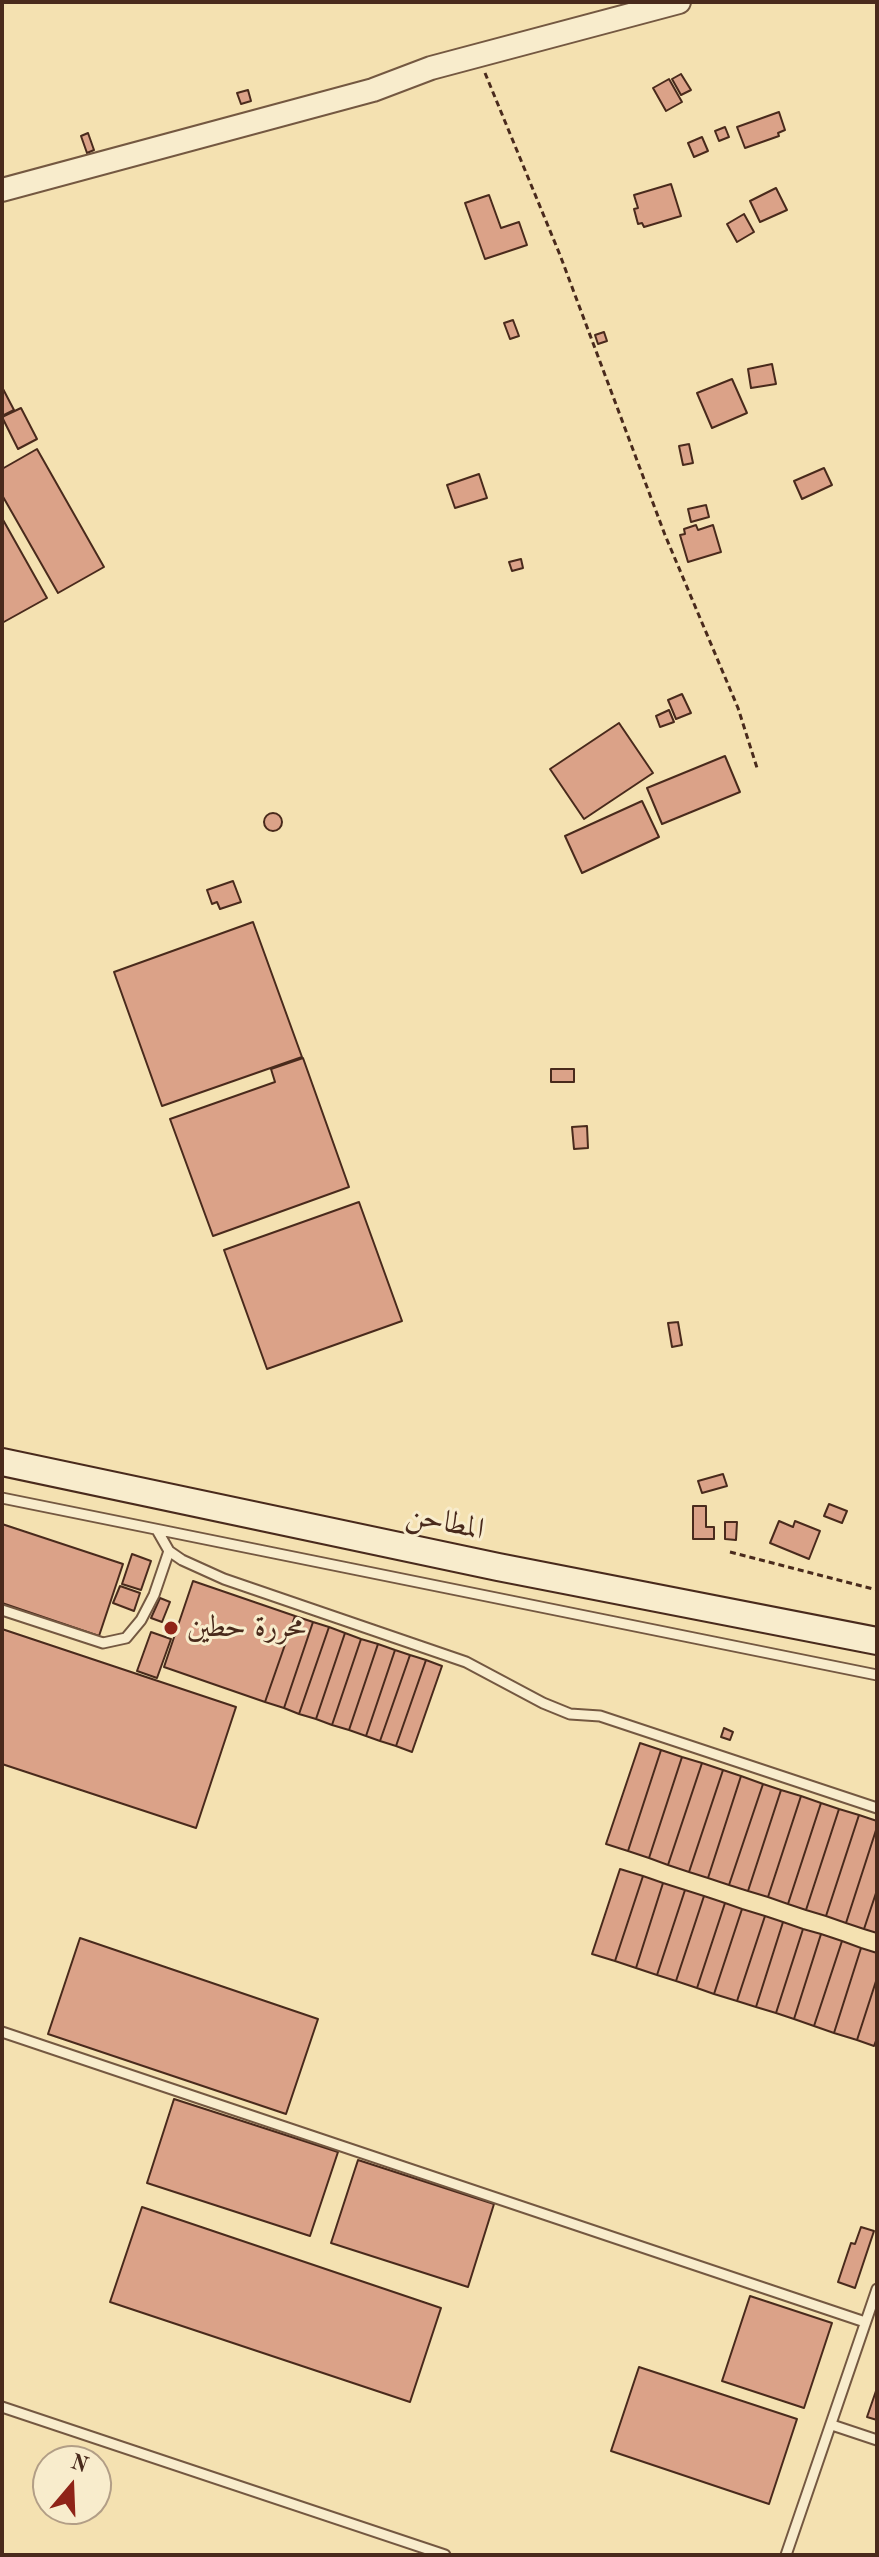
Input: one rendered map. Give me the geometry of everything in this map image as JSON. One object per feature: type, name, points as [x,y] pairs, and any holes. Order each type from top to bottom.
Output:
[{"type":"main road","name":"المطاحن","points":[[2,1462],[468,1561],[877,1641]]},
{"type":"street","points":[[2,190],[373,90],[431,68],[679,2]]},
{"type":"lane","points":[[2,1498],[877,1675]]},
{"type":"lane","points":[[156,1529],[169,1551],[224,1579],[466,1662],[570,1714],[600,1716],[877,1808]]},
{"type":"lane","points":[[2,1610],[103,1643],[126,1638],[141,1620],[154,1595],[169,1551]]},
{"type":"lane","points":[[2,2032],[865,2322]]},
{"type":"lane","points":[[786,2555],[877,2289]]},
{"type":"lane","points":[[2,2407],[445,2555]]},
{"type":"lane","points":[[832,2425],[877,2440]]},
{"type":"path","points":[[478,55],[560,255],[665,535],[738,708],[758,771]]},
{"type":"path","points":[[730,1552],[877,1590]]},
{"type":"building","points":[[681,74],[691,90],[681,95],[672,79]]},
{"type":"building","points":[[669,79],[682,102],[666,111],[653,88]]},
{"type":"building","points":[[248,90],[251,101],[241,104],[237,93]]},
{"type":"building","points":[[779,112],[785,130],[778,133],[779,136],[745,148],[737,127]]},
{"type":"building","points":[[725,127],[729,137],[719,141],[715,131]]},
{"type":"building","points":[[88,133],[94,150],[87,153],[81,136]]},
{"type":"building","points":[[702,137],[708,151],[694,157],[688,143]]},
{"type":"building","points":[[671,184],[681,216],[644,227],[642,223],[638,224],[634,195]]},
{"type":"building","points":[[776,188],[787,210],[760,222],[750,201]]},
{"type":"building","points":[[489,195],[501,228],[519,222],[527,245],[485,259],[465,203]]},
{"type":"building","points":[[744,214],[754,232],[737,242],[727,224]]},
{"type":"building","points":[[513,320],[519,336],[510,339],[504,323]]},
{"type":"building","points":[[604,332],[607,341],[598,344],[595,335]]},
{"type":"building","points":[[772,364],[776,384],[751,388],[748,369]]},
{"type":"building","points":[[732,379],[747,413],[712,428],[697,393]]},
{"type":"building","points":[[2,387],[14,410],[2,416]]},
{"type":"building","points":[[21,408],[37,439],[18,449],[2,417]]},
{"type":"building","points":[[689,444],[693,463],[683,465],[679,446]]},
{"type":"building","points":[[37,449],[104,567],[58,593],[2,495],[2,469]]},
{"type":"building","points":[[824,468],[832,485],[802,499],[794,481]]},
{"type":"building","points":[[479,474],[487,498],[455,508],[447,485]]},
{"type":"building","points":[[706,505],[709,517],[691,522],[688,509]]},
{"type":"building","points":[[2,518],[47,598],[2,623]]},
{"type":"building","points":[[696,525],[698,530],[713,525],[721,552],[688,562],[680,535],[685,534],[684,529]]},
{"type":"building","points":[[521,559],[523,568],[512,571],[509,562]]},
{"type":"building","points":[[682,694],[691,713],[676,719],[668,700]]},
{"type":"building","points":[[669,710],[674,722],[660,727],[656,716]]},
{"type":"building","points":[[619,723],[653,773],[584,819],[550,769]]},
{"type":"building","points":[[725,756],[740,792],[662,824],[647,788]]},
{"type":"building","points":[[642,801],[659,837],[582,873],[565,836]]},
{"type":"building","points":[[269,813],[277,813],[282,822],[280,829],[269,831],[264,826],[264,818]]},
{"type":"building","points":[[233,881],[241,902],[220,909],[217,902],[212,904],[207,890]]},
{"type":"building","points":[[253,922],[302,1057],[162,1106],[114,972]]},
{"type":"building","points":[[303,1058],[349,1187],[213,1236],[170,1119],[275,1082],[271,1069]]},
{"type":"building","points":[[551,1069],[574,1069],[574,1082],[551,1082]]},
{"type":"building","points":[[587,1126],[588,1148],[574,1149],[572,1127]]},
{"type":"building","points":[[359,1202],[402,1321],[267,1369],[224,1250]]},
{"type":"building","points":[[678,1322],[682,1345],[672,1347],[668,1323]]},
{"type":"building","points":[[723,1474],[727,1486],[702,1493],[698,1481]]},
{"type":"building","points":[[829,1504],[847,1511],[842,1523],[824,1516]]},
{"type":"building","points":[[693,1506],[706,1506],[706,1527],[714,1527],[714,1539],[693,1539]]},
{"type":"building","points":[[779,1521],[793,1527],[795,1521],[820,1531],[809,1559],[770,1543]]},
{"type":"building","points":[[725,1522],[737,1522],[736,1540],[725,1539]]},
{"type":"building","points":[[2,1524],[123,1564],[99,1636],[2,1603]]},
{"type":"building","points":[[132,1554],[151,1561],[141,1590],[122,1584]]},
{"type":"building","points":[[193,1581],[295,1616],[265,1702],[164,1667]]},
{"type":"building","points":[[120,1586],[140,1593],[134,1611],[113,1603]]},
{"type":"building","points":[[160,1598],[170,1602],[162,1622],[151,1618]]},
{"type":"building","points":[[295,1616],[313,1622],[284,1708],[265,1702]]},
{"type":"building","points":[[313,1622],[329,1627],[299,1714],[284,1708]]},
{"type":"building","points":[[329,1627],[345,1633],[316,1719],[299,1714]]},
{"type":"building","points":[[2,1629],[236,1707],[196,1828],[2,1764]]},
{"type":"building","points":[[151,1632],[171,1639],[157,1678],[137,1671]]},
{"type":"building","points":[[345,1633],[361,1639],[332,1725],[316,1719]]},
{"type":"building","points":[[361,1639],[378,1644],[349,1730],[332,1725]]},
{"type":"building","points":[[378,1644],[395,1650],[366,1736],[349,1730]]},
{"type":"building","points":[[395,1650],[410,1655],[380,1741],[366,1736]]},
{"type":"building","points":[[410,1655],[426,1660],[396,1746],[380,1741]]},
{"type":"building","points":[[426,1660],[442,1666],[412,1752],[396,1746]]},
{"type":"building","points":[[724,1728],[733,1732],[730,1740],[721,1737]]},
{"type":"building","points":[[640,1743],[661,1750],[628,1851],[606,1844]]},
{"type":"building","points":[[661,1750],[682,1757],[649,1858],[628,1851]]},
{"type":"building","points":[[682,1757],[702,1763],[668,1865],[649,1858]]},
{"type":"building","points":[[702,1763],[723,1770],[689,1872],[668,1865]]},
{"type":"building","points":[[723,1770],[741,1776],[708,1878],[689,1872]]},
{"type":"building","points":[[741,1776],[763,1784],[729,1885],[708,1878]]},
{"type":"building","points":[[763,1784],[781,1790],[748,1891],[729,1885]]},
{"type":"building","points":[[781,1790],[801,1796],[768,1897],[748,1891]]},
{"type":"building","points":[[801,1796],[821,1803],[788,1904],[768,1897]]},
{"type":"building","points":[[821,1803],[839,1809],[806,1910],[788,1904]]},
{"type":"building","points":[[839,1809],[859,1815],[826,1916],[806,1910]]},
{"type":"building","points":[[859,1815],[877,1821],[877,1827],[846,1923],[826,1916]]},
{"type":"building","points":[[877,1827],[877,1890],[864,1929],[846,1923]]},
{"type":"building","points":[[620,1869],[643,1876],[615,1961],[592,1954]]},
{"type":"building","points":[[643,1876],[663,1883],[636,1968],[615,1961]]},
{"type":"building","points":[[663,1883],[685,1890],[657,1975],[636,1968]]},
{"type":"building","points":[[685,1890],[704,1896],[676,1981],[657,1975]]},
{"type":"building","points":[[877,1890],[877,1933],[864,1929]]},
{"type":"building","points":[[704,1896],[725,1903],[697,1988],[676,1981]]},
{"type":"building","points":[[725,1903],[742,1909],[714,1994],[697,1988]]},
{"type":"building","points":[[742,1909],[765,1916],[737,2001],[714,1994]]},
{"type":"building","points":[[765,1916],[783,1922],[756,2007],[737,2001]]},
{"type":"building","points":[[783,1922],[803,1929],[776,2013],[756,2007]]},
{"type":"building","points":[[803,1929],[821,1934],[794,2019],[776,2013]]},
{"type":"building","points":[[821,1934],[842,1941],[814,2026],[794,2019]]},
{"type":"building","points":[[80,1938],[318,2019],[286,2114],[48,2034]]},
{"type":"building","points":[[842,1941],[861,1948],[834,2033],[814,2026]]},
{"type":"building","points":[[861,1948],[877,1953],[877,1978],[857,2040],[834,2033]]},
{"type":"building","points":[[877,1978],[877,2038],[874,2046],[857,2040]]},
{"type":"building","points":[[174,2099],[338,2152],[310,2236],[147,2183]]},
{"type":"building","points":[[358,2160],[494,2204],[468,2287],[331,2243]]},
{"type":"building","points":[[142,2207],[441,2308],[410,2402],[110,2302]]},
{"type":"building","points":[[861,2227],[874,2231],[855,2288],[838,2282],[851,2243],[855,2244]]},
{"type":"building","points":[[750,2296],[832,2323],[804,2408],[722,2381]]},
{"type":"building","points":[[639,2367],[797,2419],[769,2504],[611,2451]]},
{"type":"building","points":[[877,2388],[877,2420],[867,2417]]},
{"type":"place","name":"محررة حطين","points":[[171,1628]]}]
